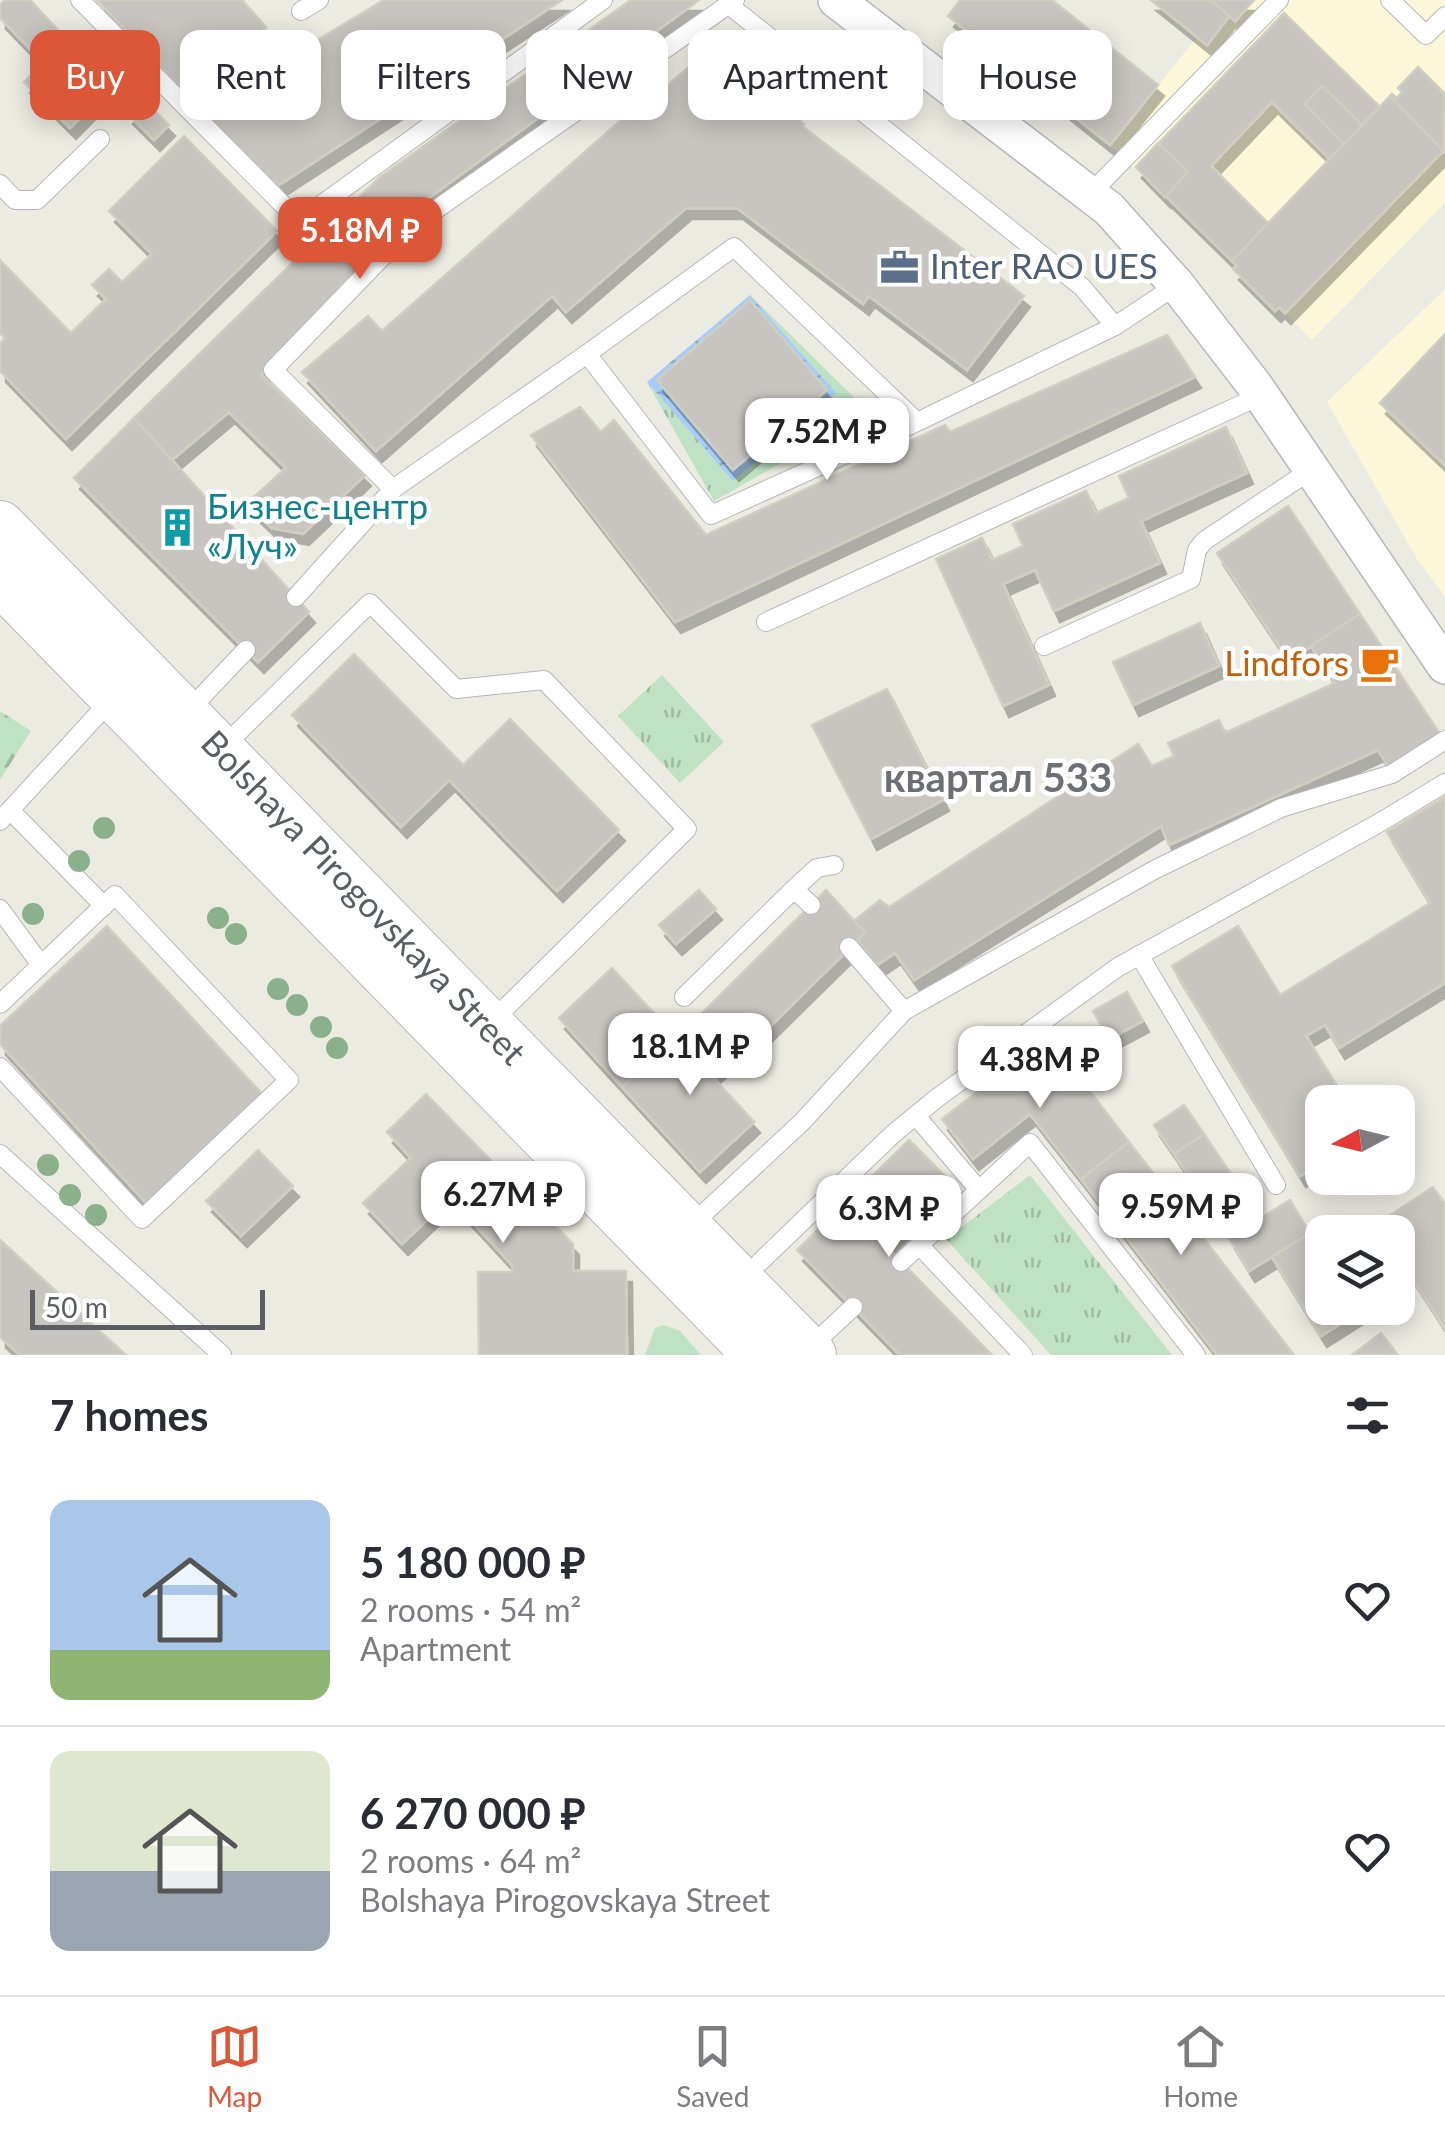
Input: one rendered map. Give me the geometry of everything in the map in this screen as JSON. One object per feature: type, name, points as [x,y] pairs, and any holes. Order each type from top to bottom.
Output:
[{"type":"main road","name":"Bolshaya Pirogovskaya Street","points":[[0,526],[688,1228],[792,1353]]},
{"type":"main road","name":"Bolshaya Pirogovskaya Street","points":[[0,579],[792,1353]]},
{"type":"street","points":[[836,0],[1092,193],[1177,285],[1262,396],[1445,666]]},
{"type":"lane","points":[[80,0],[299,221],[603,0]]},
{"type":"lane","points":[[301,10],[319,0]]},
{"type":"lane","points":[[1092,193],[1279,0]]},
{"type":"lane","points":[[1390,0],[1426,35],[1445,16]]},
{"type":"lane","points":[[393,488],[273,370],[411,227],[732,3],[1082,287],[1115,326]]},
{"type":"lane","points":[[0,184],[15,200],[37,200],[100,139]]},
{"type":"lane","points":[[296,597],[393,488],[588,354],[734,247],[917,422]]},
{"type":"lane","points":[[588,354],[711,515],[917,422],[1115,326],[1177,285]]},
{"type":"lane","points":[[766,622],[1262,396]]},
{"type":"lane","points":[[1044,646],[1191,578],[1197,550],[1204,541],[1311,470]]},
{"type":"lane","points":[[220,751],[370,603],[456,689],[544,680],[687,830],[488,1026]]},
{"type":"lane","points":[[184,715],[246,650]]},
{"type":"lane","points":[[104,906],[5,816],[115,695]]},
{"type":"lane","points":[[688,1228],[802,1122],[904,1011],[1154,870],[1281,808],[1392,774],[1445,740]]},
{"type":"lane","points":[[760,1262],[916,1116],[1118,967],[1379,823],[1445,782]]},
{"type":"lane","points":[[684,998],[817,868],[834,865]]},
{"type":"lane","points":[[794,889],[811,905]]},
{"type":"lane","points":[[0,1004],[115,895],[289,1080],[142,1219],[0,1068]]},
{"type":"lane","points":[[0,909],[41,965]]},
{"type":"lane","points":[[849,947],[904,1011]]},
{"type":"lane","points":[[1139,955],[1276,1185]]},
{"type":"lane","points":[[916,1116],[979,1190]]},
{"type":"lane","points":[[902,1262],[1030,1142],[1196,1355]]},
{"type":"lane","points":[[0,1154],[222,1355]]},
{"type":"lane","points":[[919,1245],[1023,1355]]},
{"type":"lane","points":[[792,1353],[853,1307]]},
{"type":"shaded area","points":[[1254,0],[1445,0],[1445,203],[1312,340],[1280,308],[1275,311],[1233,269],[1236,265],[1110,145],[1197,37],[1207,44],[1230,15],[1236,21]]},
{"type":"shaded area","points":[[1445,289],[1445,597],[1417,559],[1327,402]]},
{"type":"green space","points":[[750,295],[870,413],[714,501],[647,382],[733,480],[835,393]]},
{"type":"green space","points":[[662,675],[724,742],[680,783],[618,716]]},
{"type":"green space","points":[[0,711],[31,731],[0,780]]},
{"type":"green space","points":[[1030,1175],[1172,1355],[1051,1355],[946,1239]]},
{"type":"green space","points":[[664,1325],[680,1331],[701,1355],[645,1355],[655,1328]]},
{"type":"water","points":[[750,295],[836,393],[733,481],[647,382]],"holes":[[[750,300],[826,390],[657,380]]]},
{"type":"building","points":[[5,0],[30,0],[58,30],[30,30],[30,49],[0,18],[0,5]]},
{"type":"building","points":[[97,0],[242,0],[266,27],[180,30],[180,87],[160,66],[160,30],[126,30]]},
{"type":"building","points":[[384,0],[562,0],[506,37],[506,30],[341,30],[341,120],[378,120],[276,187],[212,120],[321,120],[321,38]]},
{"type":"building","points":[[631,0],[699,0],[658,30],[588,30]]},
{"type":"building","points":[[960,0],[1052,0],[1089,30],[966,30],[948,16]]},
{"type":"building","points":[[1151,0],[1211,0],[1230,15],[1207,45]]},
{"type":"building","points":[[1211,0],[1254,0],[1235,21]]},
{"type":"building","points":[[1284,13],[1380,107],[1330,159],[1272,102],[1211,166],[1268,223],[1232,261],[1136,167]]},
{"type":"building","points":[[1112,48],[1158,85],[1110,145],[1079,120],[1112,120]]},
{"type":"building","points":[[1418,67],[1445,94],[1443,151],[1390,96],[1397,98],[1402,92],[1398,88]]},
{"type":"building","name":"Inter RAO UES","points":[[688,68],[688,120],[799,120],[1024,296],[967,370],[869,296],[863,304],[737,208],[686,208],[566,312],[552,296],[376,451],[302,372],[368,316],[382,331],[621,120],[668,120],[668,85]]},
{"type":"building","points":[[526,74],[526,120],[535,120],[403,217],[261,375],[365,475],[303,534],[272,528],[246,504],[286,468],[229,412],[172,460],[134,418],[380,177],[461,120],[506,120],[506,88]]},
{"type":"building","points":[[1322,86],[1362,125],[1372,114],[1387,129],[1358,158],[1305,104]]},
{"type":"building","points":[[1390,96],[1443,151],[1285,313],[1279,307],[1275,311],[1233,269],[1237,266],[1232,261]]},
{"type":"building","points":[[160,116],[169,125],[154,140],[134,120],[160,120]]},
{"type":"building","points":[[62,120],[78,120],[70,128]]},
{"type":"building","points":[[184,136],[277,231],[66,439],[0,371],[0,344],[5,338],[0,333],[0,260],[71,333],[106,299],[92,285],[109,269],[122,282],[152,254],[109,211]]},
{"type":"building","points":[[1158,143],[1188,172],[1165,197],[1136,167]]},
{"type":"building","points":[[750,300],[827,390],[733,470],[657,380]]},
{"type":"building","points":[[1445,334],[1445,465],[1380,403]]},
{"type":"building","points":[[1167,335],[1195,377],[675,622],[531,435],[580,407],[601,432],[614,420],[706,535],[945,425],[950,432]]},
{"type":"building","name":"Бизнес-центр «Луч»","points":[[134,418],[309,612],[258,662],[74,478]]},
{"type":"building","points":[[1226,427],[1247,473],[1141,521],[1160,563],[1054,611],[1035,570],[1003,584],[1049,685],[1003,706],[936,559],[982,538],[992,560],[1023,546],[1013,524],[1086,491],[1096,513],[1129,498],[1119,476]]},
{"type":"building","points":[[1288,506],[1360,614],[1289,661],[1217,553]]},
{"type":"building","points":[[1360,614],[1440,734],[1389,767],[1378,750],[1169,845],[1161,826],[914,980],[895,953],[877,965],[857,940],[865,933],[854,921],[880,900],[889,907],[1138,744],[1152,766],[1174,756],[1168,743],[1219,720],[1225,733],[1335,683],[1311,646]]},
{"type":"building","points":[[1200,623],[1219,666],[1133,705],[1113,662]]},
{"type":"building","points":[[354,654],[463,765],[510,719],[619,830],[557,891],[449,780],[401,827],[292,715]]},
{"type":"building","points":[[887,689],[943,800],[871,839],[812,725]]},
{"type":"building","points":[[1445,797],[1445,983],[1339,1048],[1325,1025],[1306,1036],[1336,1085],[1305,1085],[1305,1173],[1300,1176],[1172,966],[1238,926],[1280,995],[1430,903],[1387,832]]},
{"type":"building","points":[[699,890],[716,909],[676,944],[659,925]]},
{"type":"building","points":[[826,890],[865,933],[731,1065],[692,1023]]},
{"type":"building","points":[[107,926],[264,1096],[147,1204],[0,1044],[0,1026]]},
{"type":"building","points":[[612,968],[676,1037],[622,1087],[559,1018]]},
{"type":"building","points":[[1127,992],[1143,1021],[1109,1039],[1093,1011]]},
{"type":"building","points":[[692,1023],[726,1061],[711,1075],[754,1122],[700,1172],[622,1087]]},
{"type":"building","points":[[1048,1037],[1129,1142],[1081,1179],[1030,1114],[973,1159],[942,1119]]},
{"type":"building","points":[[426,1094],[573,1244],[573,1271],[626,1271],[627,1355],[479,1355],[478,1272],[513,1272],[512,1265],[450,1198],[402,1244],[363,1203],[411,1158],[387,1132]]},
{"type":"building","points":[[1184,1105],[1204,1134],[1174,1154],[1154,1125]]},
{"type":"building","points":[[1204,1134],[1241,1189],[1211,1209],[1174,1154]]},
{"type":"building","points":[[909,1140],[950,1181],[885,1245],[992,1355],[900,1355],[797,1250]]},
{"type":"building","points":[[1129,1142],[1294,1355],[1217,1355],[1081,1179]]},
{"type":"building","points":[[258,1150],[293,1186],[241,1236],[206,1201]]},
{"type":"building","points":[[1433,1187],[1445,1204],[1445,1329],[1415,1282],[1415,1215],[1391,1215]]},
{"type":"building","points":[[1290,1200],[1305,1225],[1305,1236],[1249,1271],[1229,1238]]},
{"type":"building","points":[[1305,1236],[1305,1310],[1272,1257]]},
{"type":"building","points":[[0,1240],[126,1355],[20,1355],[0,1337]]},
{"type":"building","points":[[1314,1325],[1338,1325],[1321,1336]]},
{"type":"building","points":[[1381,1333],[1398,1355],[1352,1355]]},
{"type":"place","name":"Inter RAO UES","points":[[900,267]]},
{"type":"place","name":"Бизнес-центр «Луч»","points":[[177,527]]},
{"type":"place","name":"Lindfors","points":[[1379,664]]},
{"type":"district","name":"квартал 533","points":[[998,778]]}]
